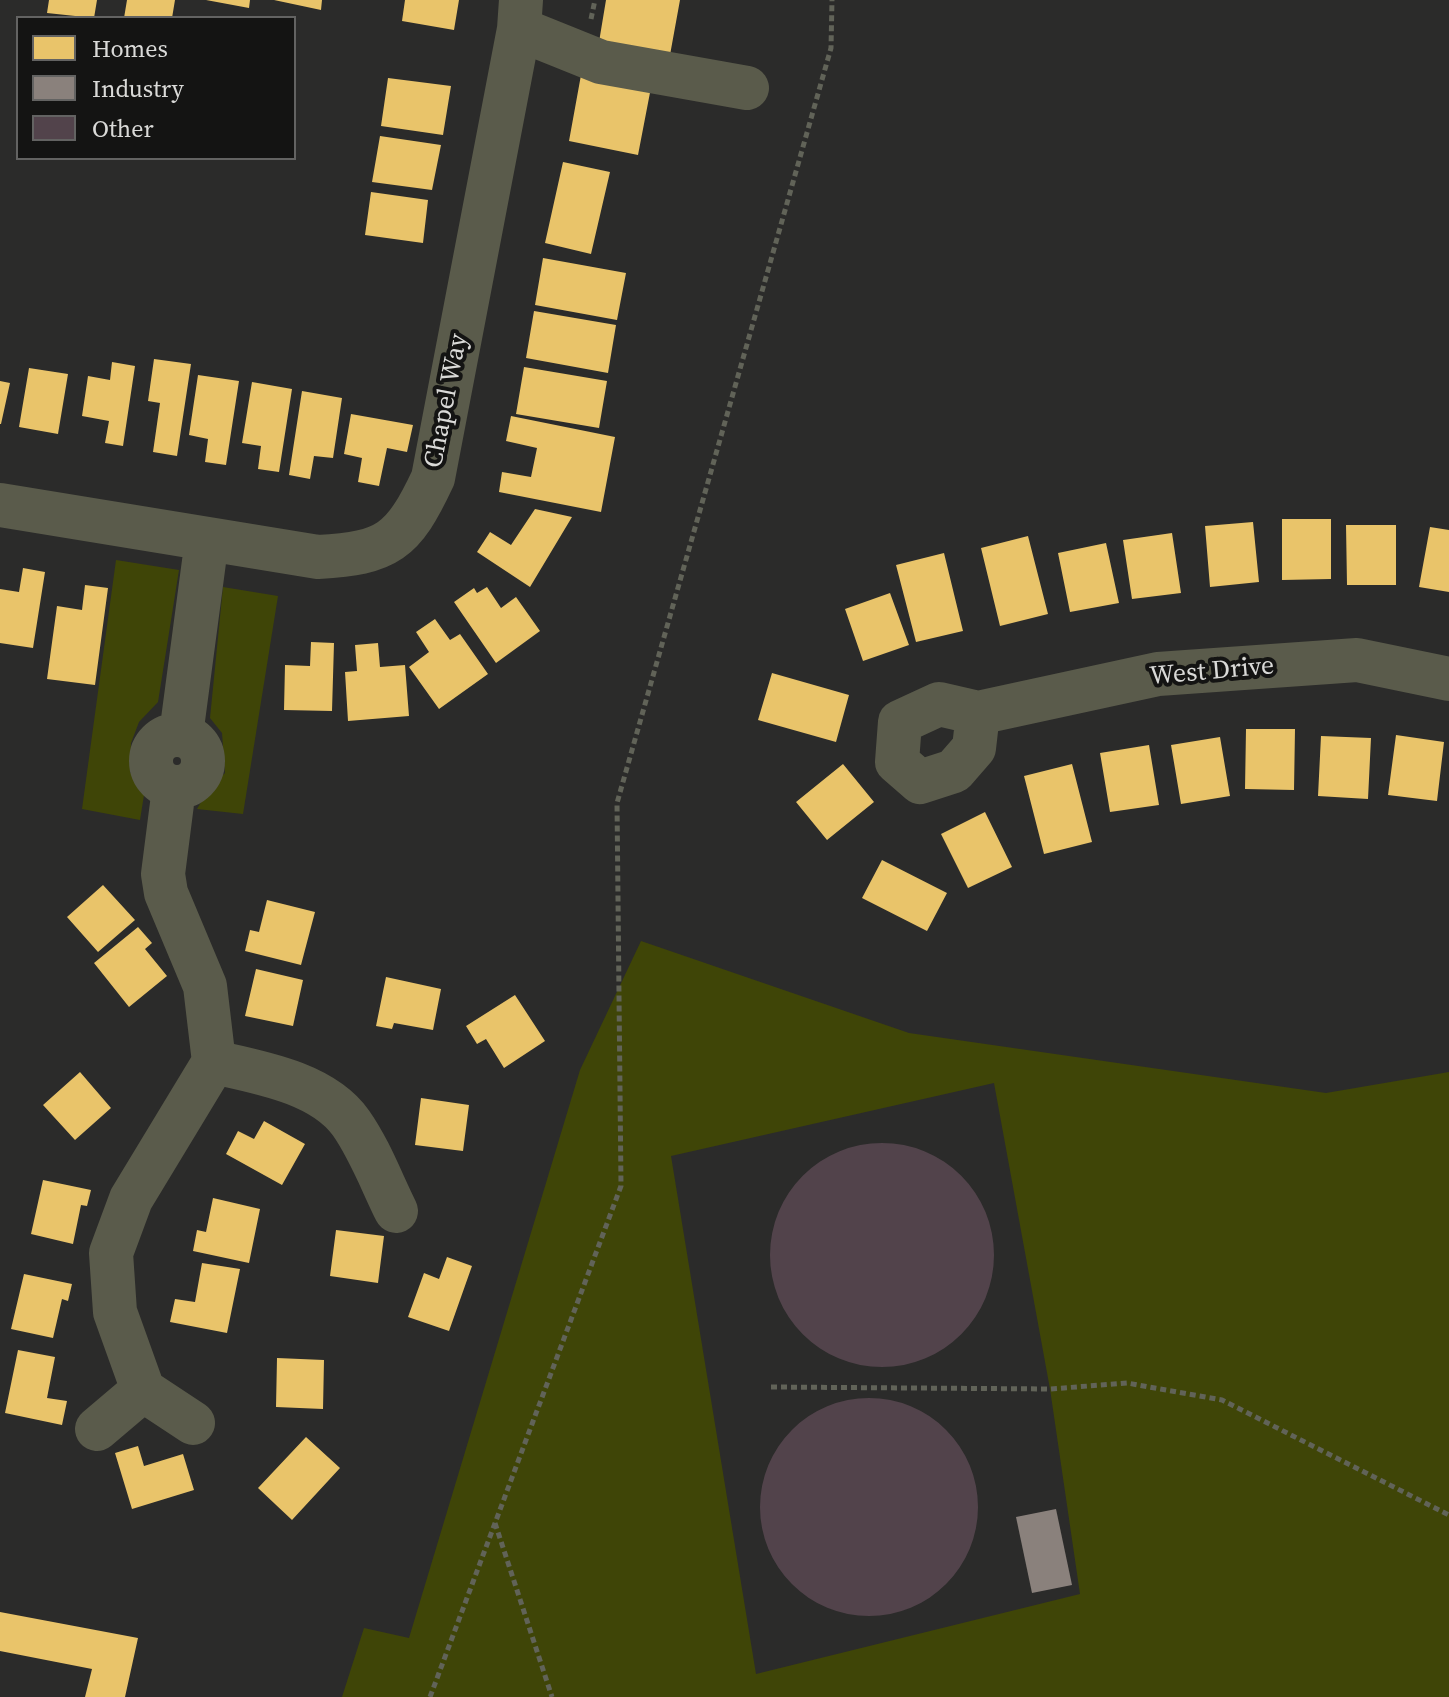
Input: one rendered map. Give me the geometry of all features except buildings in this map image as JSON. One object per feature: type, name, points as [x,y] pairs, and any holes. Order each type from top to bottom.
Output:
[{"type":"street","points":[[520,15],[601,62],[747,88]]},
{"type":"street","name":"Chapel Way","points":[[0,505],[318,557],[356,554],[390,542],[416,515],[433,478],[520,15]]},
{"type":"street","points":[[193,1423],[143,1390],[115,1312],[111,1253],[131,1199],[214,1062],[205,986],[166,893],[163,874],[174,788],[156,777],[151,757],[161,740],[171,735],[181,735],[207,539]]},
{"type":"street","name":"West Drive","points":[[978,713],[1158,674],[1357,660],[1449,679]]},
{"type":"street","points":[[214,1062],[273,1076],[318,1094],[351,1122],[396,1211]]},
{"type":"street","points":[[97,1429],[143,1390]]},
{"type":"path","points":[[430,1697],[621,1186],[617,803],[831,48],[832,0]]},
{"type":"path","points":[[771,1387],[1050,1389],[1127,1383],[1222,1400],[1449,1515]]},
{"type":"path","points":[[495,1523],[552,1697]]},
{"type":"green space","points":[[116,560],[179,570],[158,702],[139,722],[131,743],[130,772],[144,795],[140,820],[82,809]]},
{"type":"green space","points":[[223,587],[278,596],[243,814],[197,809],[208,790],[225,773],[222,733],[210,718]]},
{"type":"green space","points":[[641,941],[909,1033],[1326,1093],[1449,1072],[1449,1697],[342,1697],[364,1628],[409,1638],[580,1070]],"holes":[[[994,1083],[1050,1389],[1080,1594],[756,1674],[671,1156]]]}]
